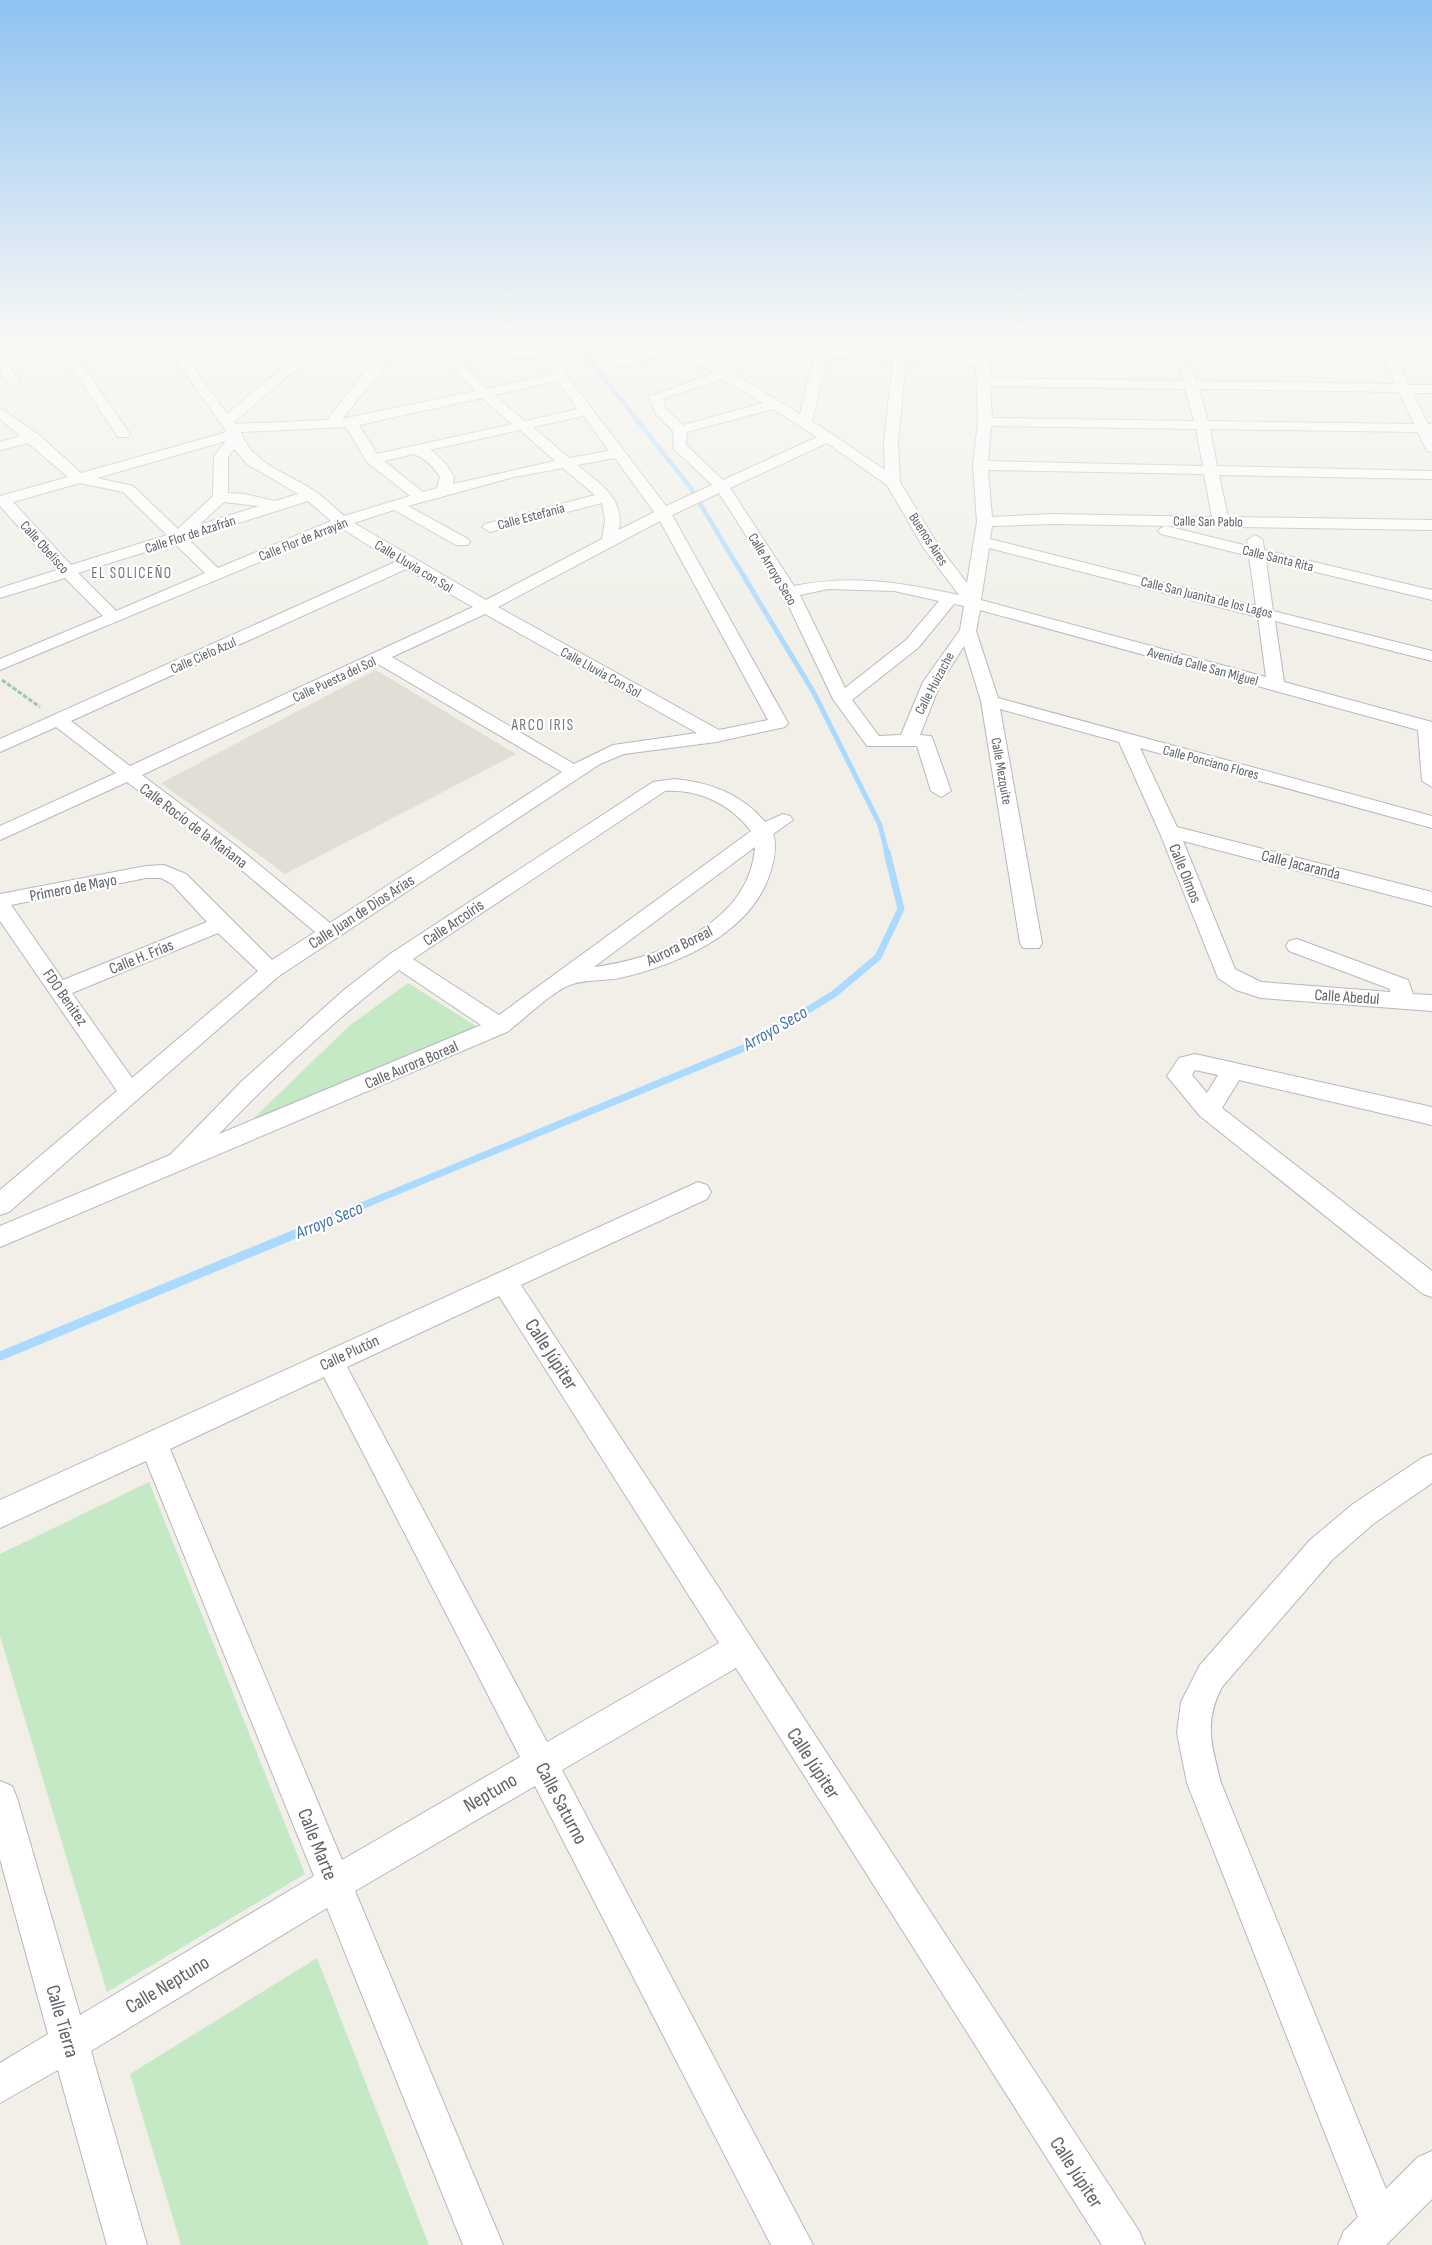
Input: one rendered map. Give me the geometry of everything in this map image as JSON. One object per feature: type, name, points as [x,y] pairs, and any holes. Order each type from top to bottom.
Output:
[{"type":"street","points":[[40,444],[78,478],[128,489],[176,539],[216,575]]},
{"type":"street","points":[[2,500],[190,444]]},
{"type":"street","points":[[176,539],[220,496],[222,456],[227,444]]},
{"type":"street","name":"Calle Lluvia con Sol","points":[[238,444],[252,461],[310,495],[342,522],[407,563],[486,607]]},
{"type":"street","points":[[361,444],[372,459],[421,497]]},
{"type":"street","points":[[372,459],[438,444]]},
{"type":"street","points":[[544,444],[606,496],[613,512],[613,527],[608,544]]},
{"type":"street","points":[[612,444],[669,511]]},
{"type":"street","name":"Calle Arroyo Seco","points":[[679,444],[717,490],[790,592],[842,699],[874,742],[916,741]]},
{"type":"street","name":"Calle Puesta del Sol","points":[[0,834],[381,658],[486,607],[669,511],[814,444]]},
{"type":"street","name":"Buenos Aires","points":[[838,444],[893,482],[931,547],[974,603]]},
{"type":"street","points":[[891,444],[893,482]]},
{"type":"street","name":"Calle Mezquite","points":[[983,444],[981,465],[985,522],[968,631],[990,701],[1031,943]]},
{"type":"street","points":[[1206,444],[1221,522]]},
{"type":"street","points":[[415,449],[439,462],[447,477],[444,491]]},
{"type":"street","name":"Calle Flor de Arrayán","points":[[7,662],[342,522],[444,491],[566,462],[619,453]]},
{"type":"street","points":[[981,465],[1432,475]]},
{"type":"street","name":"Calle Flor de Azafrán","points":[[0,593],[310,495]]},
{"type":"street","points":[[220,496],[244,498],[277,506]]},
{"type":"street","name":"Calle Estefanía","points":[[490,527],[606,496]]},
{"type":"street","name":"Calle Obelisco","points":[[2,500],[114,618]]},
{"type":"street","points":[[396,505],[462,542]]},
{"type":"street","name":"Calle Juan de Dios Arias","points":[[0,1205],[129,1091],[272,971],[328,932],[593,760],[620,749],[716,736],[779,723],[669,511]]},
{"type":"street","name":"Calle San Pablo","points":[[985,522],[1052,519],[1432,525]]},
{"type":"street","name":"Calle Santa Rita","points":[[1124,520],[1432,595]]},
{"type":"street","points":[[1253,522],[1276,686]]},
{"type":"street","points":[[1362,523],[1432,540]]},
{"type":"street","name":"Calle San Juanita de los Lagos","points":[[981,541],[1432,656]]},
{"type":"street","name":"Calle Cielo Azul","points":[[0,746],[407,563]]},
{"type":"street","name":"Avenida Calle San Miguel","points":[[790,592],[828,584],[894,586],[974,603],[1430,727]]},
{"type":"street","points":[[842,699],[912,644],[950,598]]},
{"type":"street","name":"Calle Lluvia Con Sol","points":[[486,607],[716,736]]},
{"type":"street","name":"Calle Huizache","points":[[916,741],[916,716],[951,650],[968,631]]},
{"type":"street","points":[[0,641],[7,662]]},
{"type":"street","points":[[381,658],[575,772]]},
{"type":"street","name":"Calle Ponciano Flores","points":[[990,701],[1432,822]]},
{"type":"street","name":"Calle Rocío de la Mañana","points":[[58,720],[233,853],[328,932]]},
{"type":"street","points":[[1430,727],[1432,782]]},
{"type":"street","name":"Calle Olmos","points":[[1126,738],[1169,831],[1226,973],[1244,985],[1261,990]]},
{"type":"street","points":[[916,741],[941,791]]},
{"type":"street","name":"Calle Arcoíris","points":[[178,1162],[250,1087],[315,1025],[398,959],[660,786],[695,785],[728,801],[748,816],[762,832]]},
{"type":"street","name":"Calle Aurora Boreal","points":[[0,1238],[500,1026],[762,832],[783,820]]},
{"type":"street","name":"Calle Jacaranda","points":[[1169,831],[1432,899]]},
{"type":"street","name":"Aurora Boreal","points":[[566,978],[623,970],[656,958],[709,933],[740,909],[756,885],[765,857],[762,832]]},
{"type":"street","name":"Primero de Mayo","points":[[0,903],[146,872],[164,871],[179,879],[221,924]]},
{"type":"street","name":"FDO Benitez","points":[[0,903],[129,1091]]},
{"type":"street","points":[[221,924],[272,971]]},
{"type":"street","name":"Calle H. Frías","points":[[61,989],[221,924]]},
{"type":"street","points":[[1297,946],[1400,985],[1403,1000]]},
{"type":"street","points":[[398,959],[500,1026]]},
{"type":"street","name":"Calle Abedul","points":[[1261,990],[1432,1003]]},
{"type":"street","points":[[1427,1117],[1195,1062],[1187,1064],[1179,1076],[1208,1110],[1432,1286]]},
{"type":"street","points":[[1208,1110],[1233,1070]]},
{"type":"street","name":"Calle Plutón","points":[[0,1514],[698,1192]]},
{"type":"street","name":"Calle Júpiter","points":[[504,1281],[1125,2245]]},
{"type":"street","name":"Calle Saturno","points":[[330,1361],[793,2245]]},
{"type":"street","name":"Calle Marte","points":[[153,1443],[483,2245]]},
{"type":"street","points":[[1432,1467],[1363,1514],[1338,1536],[1254,1624],[1211,1676],[1197,1702],[1193,1733],[1204,1783],[1369,2234],[1432,2171]]},
{"type":"street","name":"Neptuno","points":[[334,1884],[740,1648]]},
{"type":"street","name":"Calle Tierra","points":[[0,1798],[127,2245]]},
{"type":"street","name":"Calle Neptuno","points":[[0,2084],[334,1884]]},
{"type":"path","points":[[0,679],[58,720]]},
{"type":"shaded area","points":[[376,670],[516,754],[285,874],[161,783]]},
{"type":"green space","points":[[408,983],[479,1028],[253,1119],[349,1026]]},
{"type":"green space","points":[[149,1482],[305,1874],[107,1992],[0,1636],[0,1554]]},
{"type":"green space","points":[[317,1958],[429,2245],[181,2245],[130,2074]]},
{"type":"waterway","name":"Arroyo Seco","points":[[656,444],[690,487],[738,567]]},
{"type":"waterway","name":"Arroyo Seco","points":[[737,565],[814,693],[880,825],[887,853]]},
{"type":"waterway","name":"Arroyo Seco","points":[[342,1214],[751,1045],[834,994],[878,957],[901,909],[887,852]]},
{"type":"waterway","name":"Arroyo Seco","points":[[0,1356],[346,1213]]},
{"type":"district","name":"EL SOLICEÑO","points":[[132,573]]},
{"type":"district","name":"ARCO IRIS","points":[[543,725]]}]
